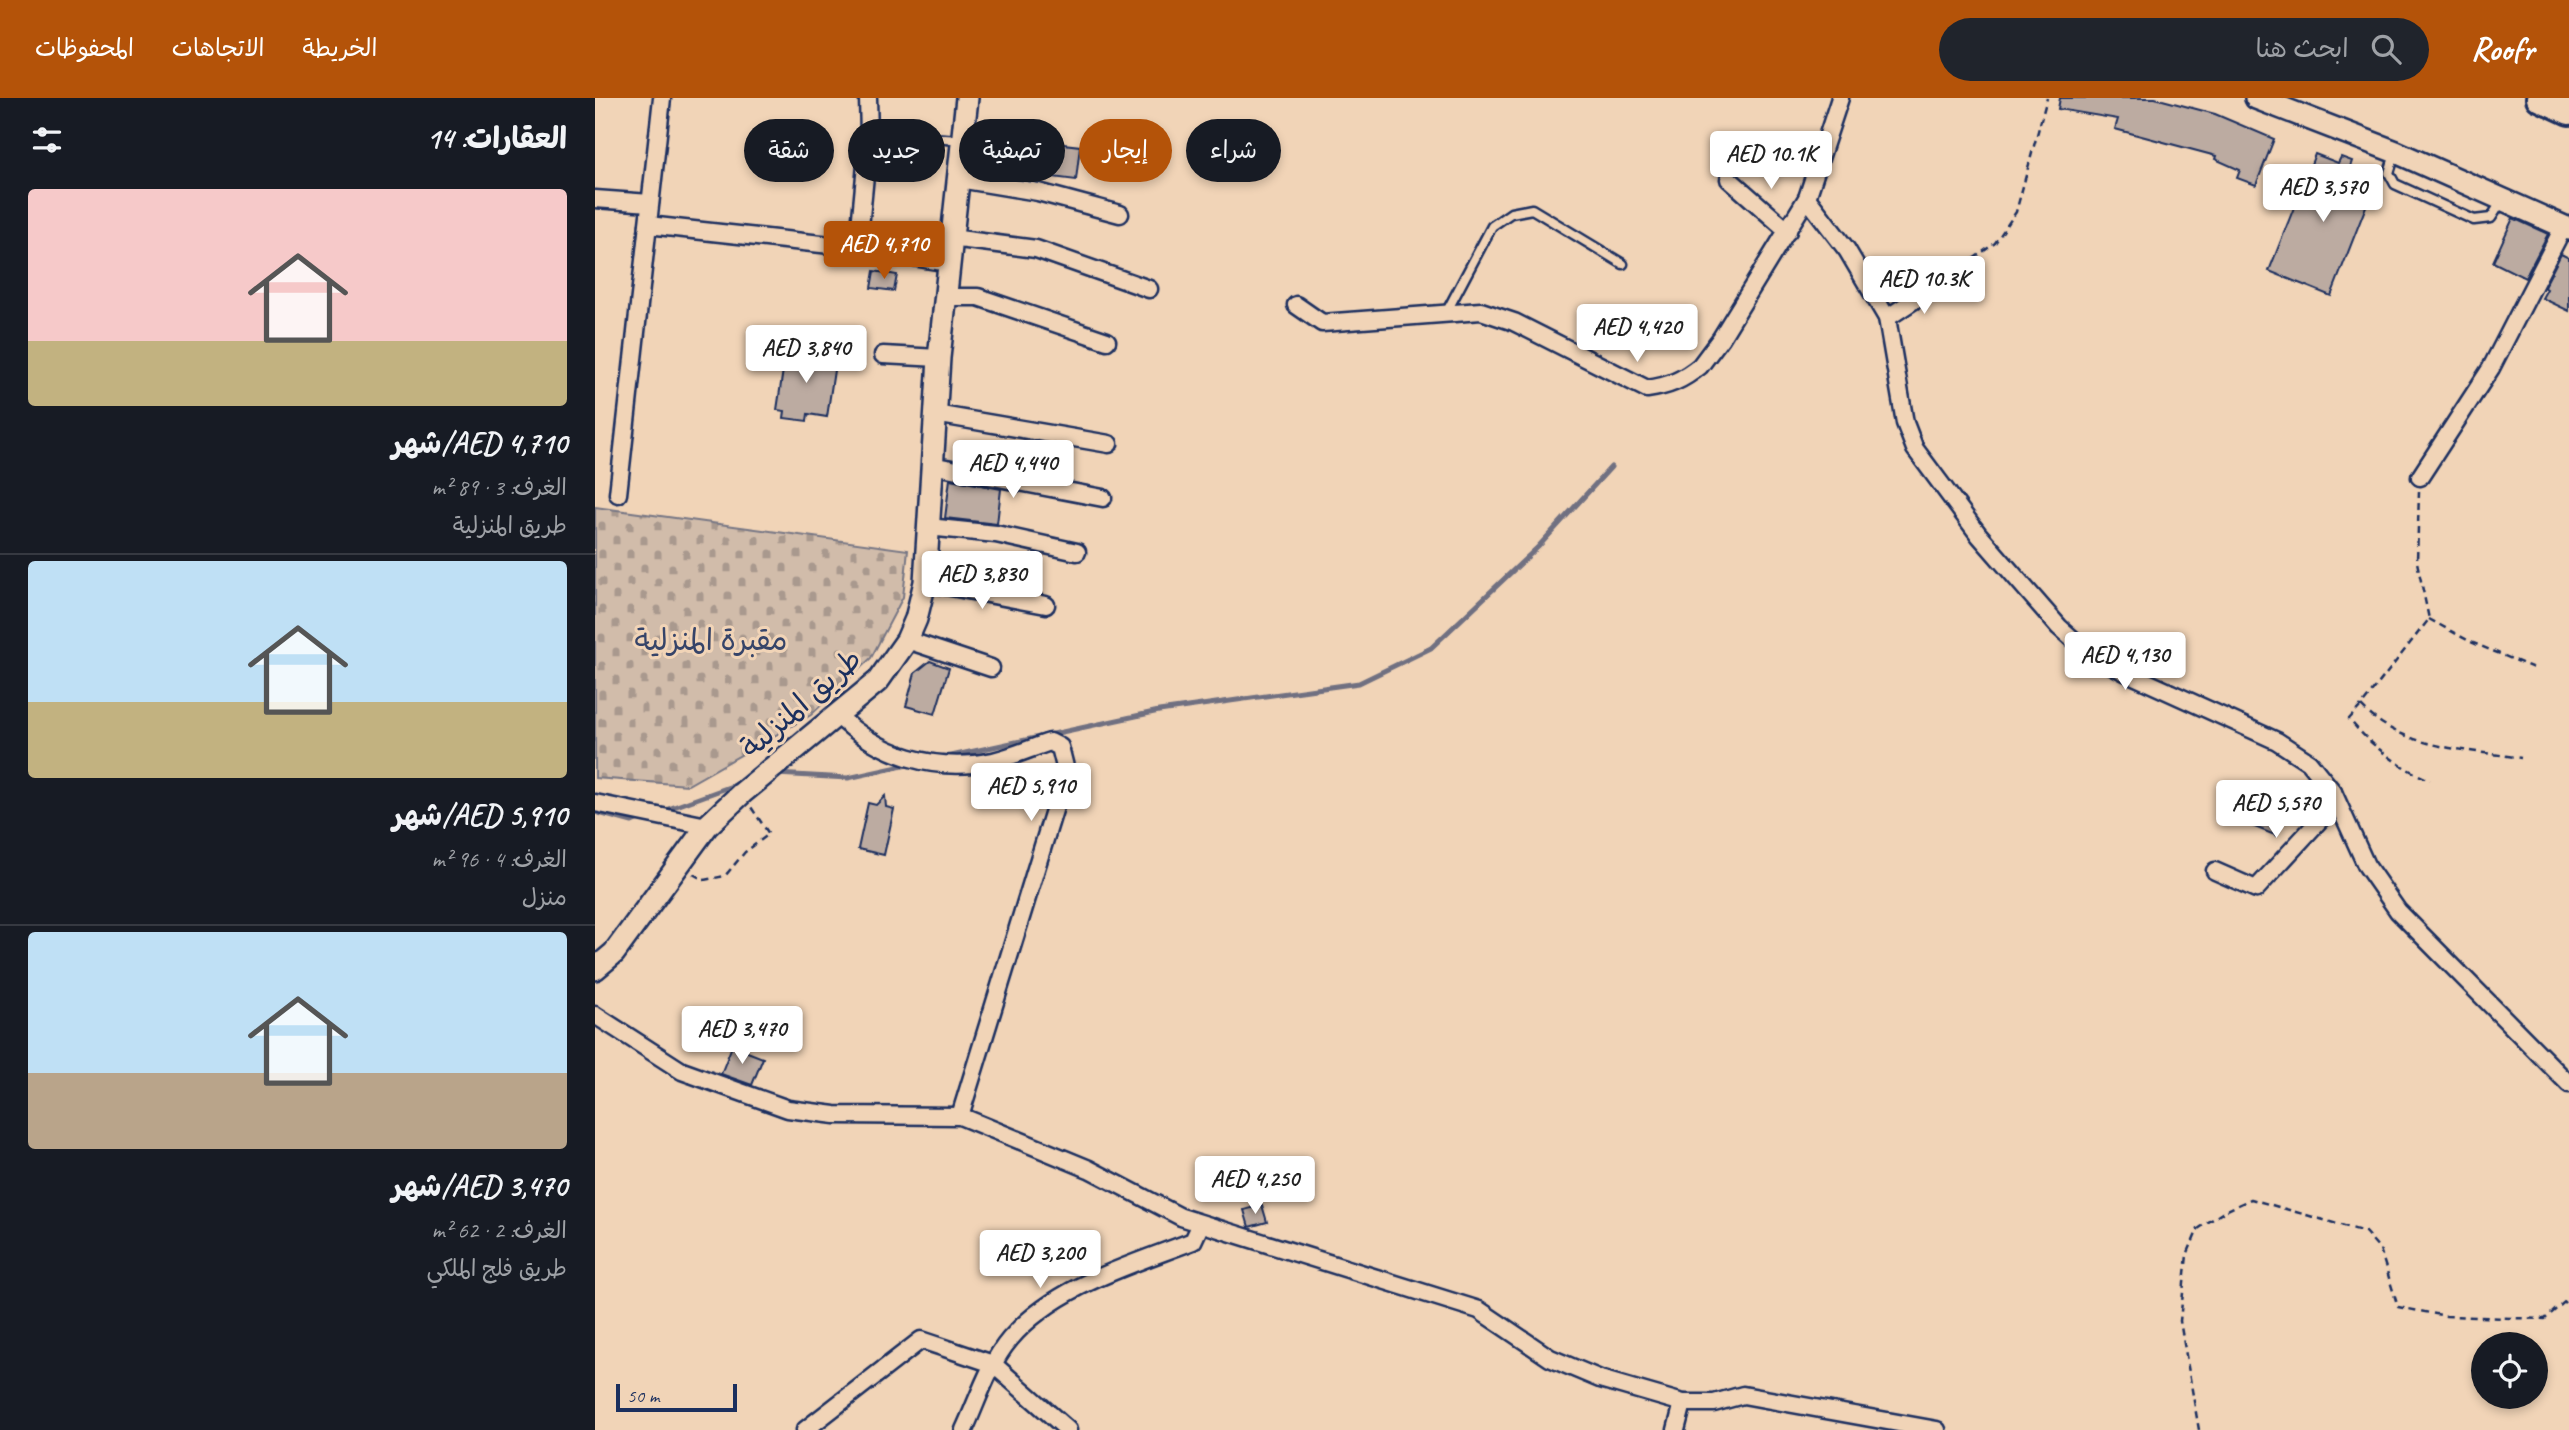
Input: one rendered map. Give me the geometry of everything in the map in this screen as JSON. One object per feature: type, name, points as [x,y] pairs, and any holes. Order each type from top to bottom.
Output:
[{"type":"main road","points":[[2539,98],[2569,112]]},
{"type":"street","points":[[618,494],[662,98]]},
{"type":"street","points":[[868,98],[869,119]]},
{"type":"street","name":"طريق المنزلية","points":[[964,119],[967,98]]},
{"type":"street","points":[[1296,305],[1322,323],[1481,311],[1514,322],[1647,389],[1666,387],[1683,380],[1700,366],[1721,338],[1788,231],[1807,198],[1840,98]]},
{"type":"street","points":[[2256,98],[2396,152],[2567,227],[2491,368],[2420,477]]},
{"type":"street","name":"طريق المنزلية","points":[[595,969],[614,953],[707,827],[742,793],[878,681],[907,640],[916,619],[925,582],[939,358],[959,179]]},
{"type":"street","points":[[1729,179],[1788,231]]},
{"type":"street","points":[[858,248],[864,182]]},
{"type":"street","points":[[977,182],[1038,192],[1120,215]]},
{"type":"street","points":[[1807,198],[1847,250],[1887,318],[1905,423],[1915,449],[1979,535],[2059,627],[2087,652],[2277,741],[2309,762],[2333,792],[2366,865],[2398,911],[2569,1084]]},
{"type":"street","points":[[595,199],[650,203]]},
{"type":"street","points":[[648,225],[858,248],[950,262]]},
{"type":"street","points":[[951,238],[1036,249],[1149,289]]},
{"type":"street","points":[[1887,318],[1940,283]]},
{"type":"street","points":[[945,297],[978,298],[1107,341]]},
{"type":"street","points":[[883,355],[939,358]]},
{"type":"street","points":[[935,414],[1109,444]]},
{"type":"street","points":[[931,465],[1103,498]]},
{"type":"street","points":[[928,527],[996,534],[1077,552]]},
{"type":"street","points":[[925,582],[1046,605]]},
{"type":"street","points":[[907,640],[991,668]]},
{"type":"street","points":[[837,715],[876,746],[927,761],[979,763],[1050,742],[1060,747],[1066,771],[961,1116]]},
{"type":"street","points":[[2215,871],[2256,889],[2327,812],[2333,792]]},
{"type":"street","points":[[595,803],[707,827]]},
{"type":"street","points":[[595,1015],[682,1071],[788,1109],[835,1115],[961,1116],[1089,1168],[1181,1217],[1479,1310],[1550,1358],[1600,1379],[1683,1403],[1714,1403],[1743,1395],[1937,1430]]},
{"type":"street","points":[[964,1430],[993,1364],[1010,1339],[1055,1301],[1106,1275],[1193,1241],[1201,1224]]},
{"type":"street","points":[[805,1430],[921,1340],[993,1364],[1068,1430]]},
{"type":"street","points":[[1676,1430],[1683,1403]]},
{"type":"lane","points":[[2396,152],[2389,173],[2395,184],[2474,220],[2491,218],[2503,199]]},
{"type":"lane","points":[[1447,312],[1492,226],[1511,213],[1532,209],[1623,264]]},
{"type":"path","points":[[1940,283],[1995,243],[2016,212],[2047,98]]},
{"type":"path","points":[[2420,477],[2417,562],[2429,619],[2471,642],[2536,669]]},
{"type":"path","points":[[2429,619],[2349,719],[2361,733],[2418,775],[2430,780]]},
{"type":"path","points":[[2361,706],[2378,724],[2410,739],[2521,758]]},
{"type":"path","points":[[677,867],[704,880],[725,876],[745,852],[769,834],[742,793]]},
{"type":"path","points":[[2199,1430],[2180,1321],[2187,1255],[2198,1230],[2225,1211],[2251,1199],[2365,1232],[2380,1249],[2398,1307],[2414,1311],[2545,1319],[2569,1298]]},
{"type":"green space","name":"مقبرة المنزلية","points":[[595,507],[908,550],[903,597],[871,658],[811,715],[688,785],[595,778]]},
{"type":"building","points":[[2060,98],[2155,98],[2215,114],[2274,139],[2256,185],[2237,178],[2240,170],[2215,159],[2216,156],[2115,129],[2118,119],[2058,109]]},
{"type":"building","points":[[1065,144],[1079,146],[1076,180],[1065,179]]},
{"type":"building","points":[[2315,154],[2338,163],[2341,157],[2352,161],[2350,167],[2377,178],[2331,296],[2269,271]]},
{"type":"building","points":[[2513,218],[2548,234],[2525,278],[2493,262]]},
{"type":"building","points":[[2561,254],[2569,258],[2569,311],[2542,298],[2547,289],[2544,287]]},
{"type":"building","points":[[874,271],[897,275],[894,291],[871,288]]},
{"type":"building","points":[[786,350],[836,357],[827,417],[808,414],[807,421],[784,418],[785,411],[777,410]]},
{"type":"building","points":[[950,479],[1001,489],[997,524],[945,518]]},
{"type":"building","points":[[930,661],[949,668],[935,714],[906,706],[915,673]]},
{"type":"building","points":[[2257,788],[2290,804],[2277,836],[2237,820],[2247,797],[2251,799]]},
{"type":"building","points":[[885,796],[886,807],[894,809],[884,855],[858,849],[868,803],[876,805]]},
{"type":"building","points":[[732,1046],[763,1058],[752,1085],[721,1074]]},
{"type":"building","points":[[1262,1205],[1267,1222],[1249,1227],[1244,1210]]},
{"type":"waterway","points":[[942,758],[1159,711],[1359,683],[1431,648],[1538,547],[1611,467]]},
{"type":"waterway","points":[[776,774],[848,778],[912,764]]},
{"type":"waterway","points":[[660,812],[743,782]]},
{"type":"waterway","points":[[595,812],[632,822],[641,818]]}]
